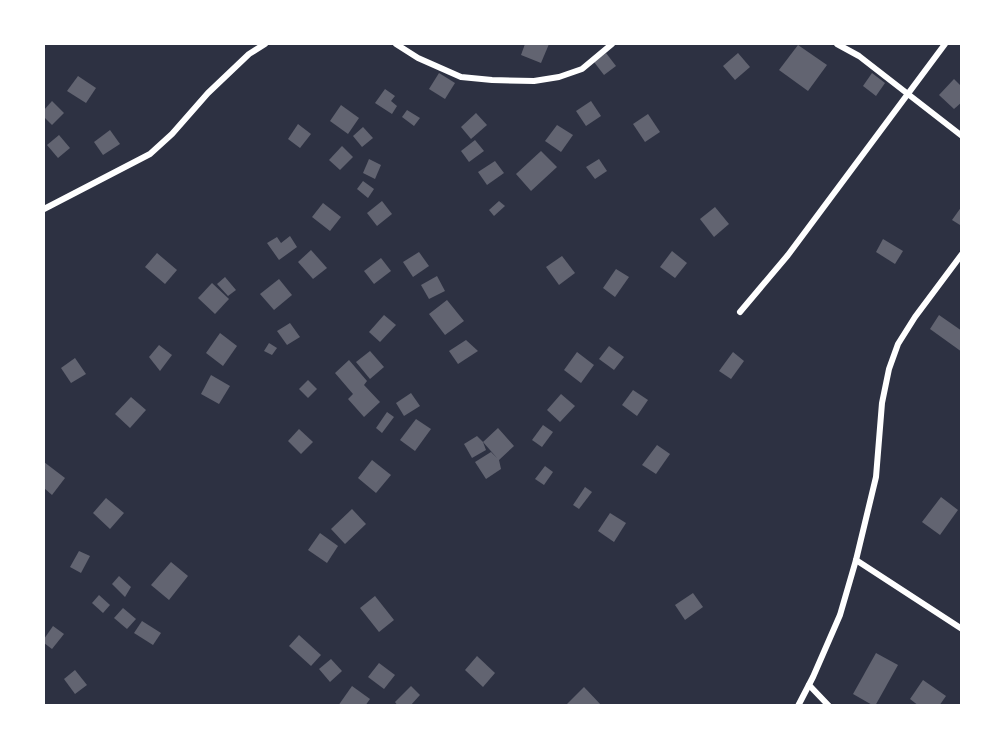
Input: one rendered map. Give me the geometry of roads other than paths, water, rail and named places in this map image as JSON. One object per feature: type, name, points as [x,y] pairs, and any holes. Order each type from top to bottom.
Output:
[{"type":"street","points":[[44,209],[150,154],[172,134],[208,93],[249,54],[265,44]]},
{"type":"street","points":[[396,44],[418,58],[461,77],[534,81],[559,77],[582,69],[612,44]]},
{"type":"street","points":[[837,44],[859,56],[962,136]]},
{"type":"street","points":[[740,312],[788,255],[945,44]]},
{"type":"street","points":[[798,705],[840,615],[856,560],[876,477],[882,403],[889,369],[898,344],[921,308],[962,254]]},
{"type":"street","points":[[856,560],[962,629]]},
{"type":"street","points":[[809,685],[829,705]]}]
